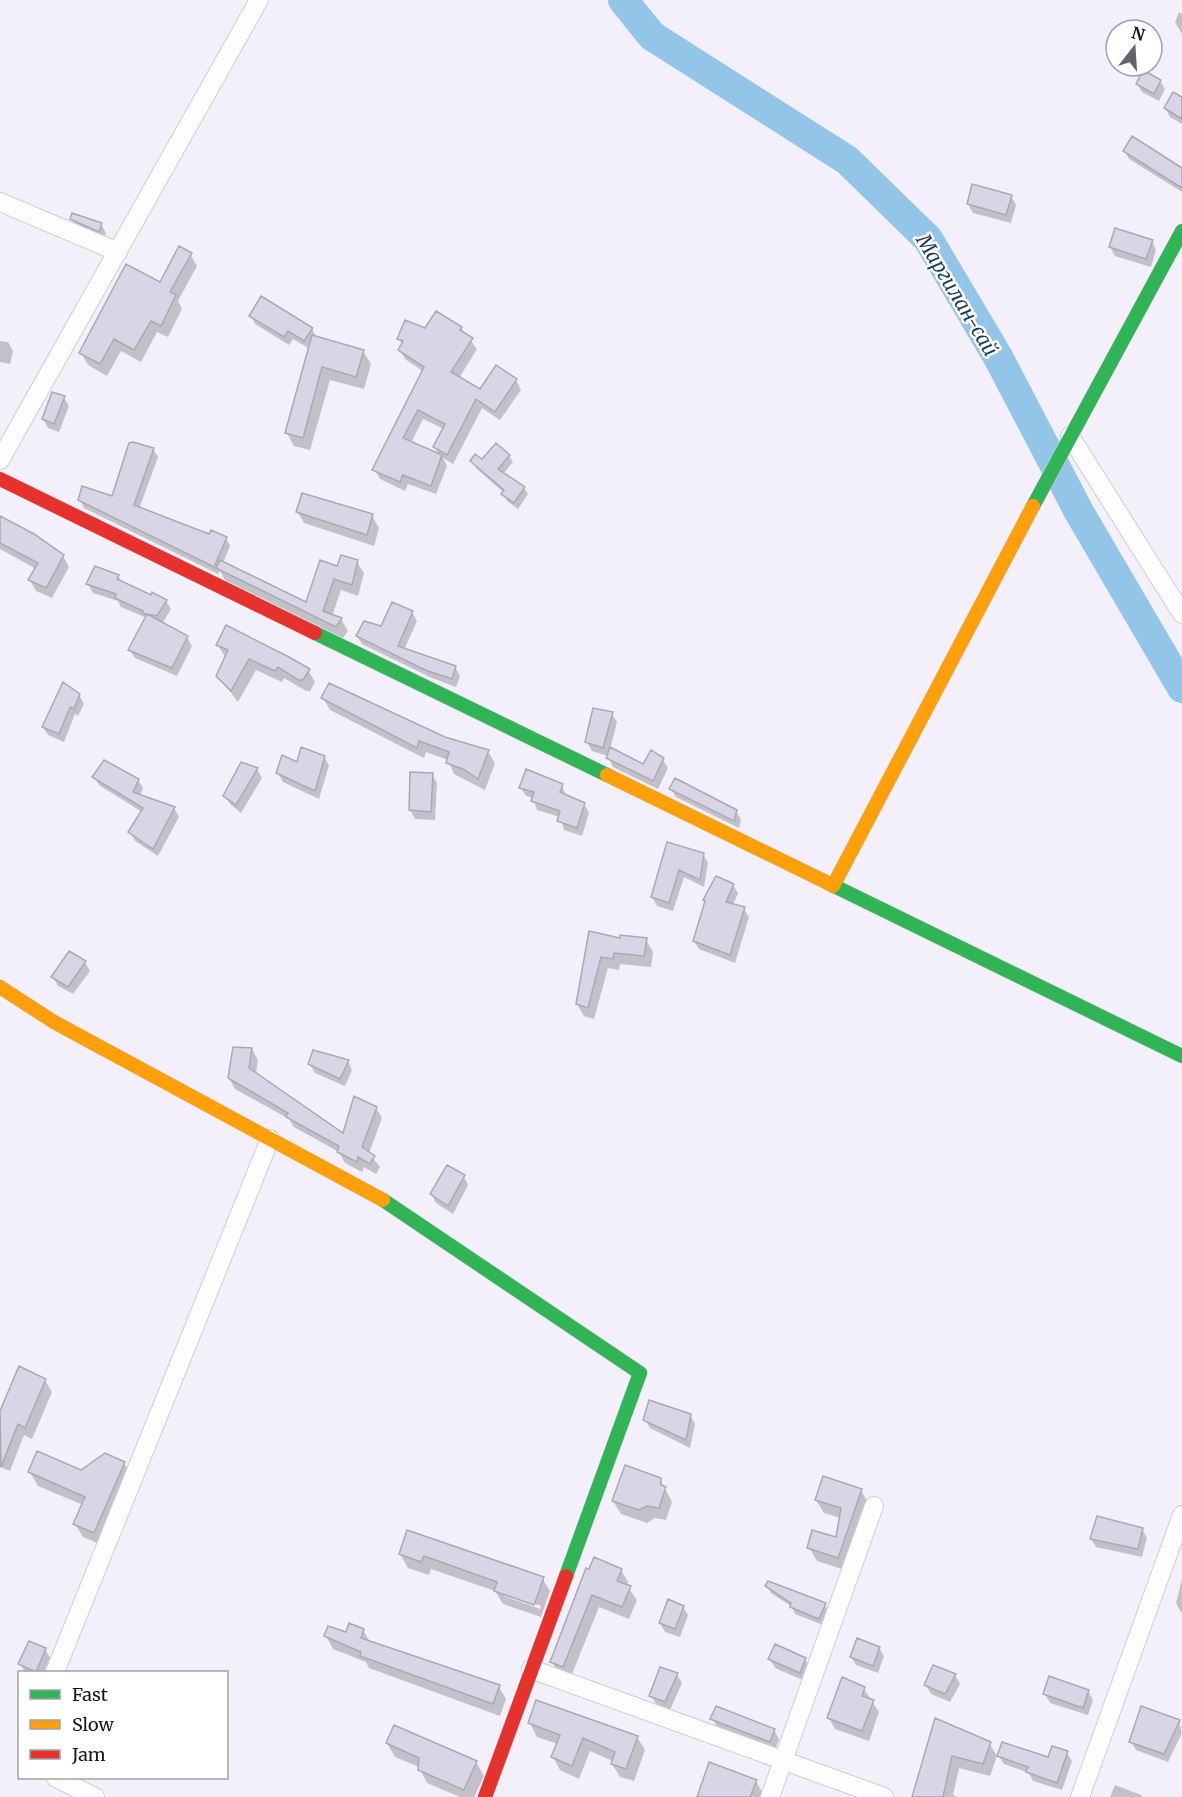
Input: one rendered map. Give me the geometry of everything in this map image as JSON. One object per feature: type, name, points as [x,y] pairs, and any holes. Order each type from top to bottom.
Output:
[{"type":"street","points":[[0,460],[259,0]]},
{"type":"street","points":[[0,202],[118,252]]},
{"type":"street","points":[[833,886],[1070,436],[1182,231]]},
{"type":"street","points":[[1070,436],[1182,614]]},
{"type":"street","points":[[0,479],[1182,1056]]},
{"type":"street","points":[[0,987],[54,1022],[390,1204],[640,1373],[484,1797]]},
{"type":"street","points":[[55,1671],[270,1139]]},
{"type":"street","points":[[770,1797],[874,1506]]},
{"type":"street","points":[[1080,1797],[1182,1515]]},
{"type":"street","points":[[531,1670],[784,1758],[884,1797]]},
{"type":"street","points":[[58,1779],[95,1797]]},
{"type":"building","points":[[1139,78],[1161,80],[1154,94],[1136,84]]},
{"type":"building","points":[[1173,92],[1182,97],[1182,119],[1164,108]]},
{"type":"building","points":[[1132,136],[1182,168],[1182,188],[1123,151]]},
{"type":"building","points":[[972,184],[1012,195],[1006,215],[967,204]]},
{"type":"building","points":[[72,213],[102,223],[99,232],[70,219]]},
{"type":"building","points":[[1115,228],[1153,240],[1146,259],[1109,247]]},
{"type":"building","points":[[179,246],[192,253],[170,292],[176,295],[161,326],[151,321],[134,350],[114,339],[100,364],[79,353],[126,264],[160,282]]},
{"type":"building","points":[[261,296],[313,328],[304,341],[288,331],[284,337],[249,316]]},
{"type":"building","points":[[436,311],[462,327],[460,330],[473,338],[451,372],[480,389],[496,365],[517,379],[495,412],[476,399],[447,455],[433,447],[445,424],[418,410],[403,438],[442,455],[431,486],[403,475],[400,482],[372,470],[424,367],[398,350],[403,341],[397,339],[405,320],[425,328]]},
{"type":"building","points":[[312,335],[364,350],[356,377],[322,367],[303,438],[285,433]]},
{"type":"building","points":[[52,392],[65,396],[54,424],[42,419]]},
{"type":"building","points":[[129,443],[154,448],[134,505],[209,534],[211,530],[227,537],[214,567],[78,500],[82,486],[112,496]]},
{"type":"building","points":[[496,443],[510,455],[498,469],[525,487],[514,503],[501,494],[504,490],[470,461],[475,454],[482,459]]},
{"type":"building","points":[[302,493],[373,514],[367,535],[296,512]]},
{"type":"building","points":[[0,516],[34,534],[64,555],[46,588],[28,580],[38,563],[0,543]]},
{"type":"building","points":[[341,555],[358,560],[352,585],[334,579],[323,611],[342,618],[336,627],[216,568],[220,560],[306,602],[320,560],[337,566]]},
{"type":"building","points":[[95,566],[119,575],[117,579],[167,600],[157,616],[142,613],[143,611],[115,598],[116,594],[86,584]]},
{"type":"building","points":[[392,602],[413,611],[398,646],[456,666],[452,679],[425,670],[356,636],[364,621],[381,626]]},
{"type":"building","points":[[147,614],[188,636],[172,668],[128,650]]},
{"type":"building","points":[[226,625],[310,669],[303,680],[298,680],[278,667],[275,671],[249,659],[231,691],[216,676],[228,650],[216,645]]},
{"type":"building","points":[[63,682],[80,694],[74,709],[70,707],[59,734],[42,727]]},
{"type":"building","points":[[329,683],[445,737],[489,750],[478,779],[463,769],[446,763],[449,752],[419,741],[417,748],[321,698]]},
{"type":"building","points":[[593,708],[613,712],[603,748],[585,742]]},
{"type":"building","points":[[301,747],[325,756],[315,791],[276,773],[282,755],[297,762]]},
{"type":"building","points":[[610,747],[643,764],[651,750],[664,758],[653,781],[606,758]]},
{"type":"building","points":[[104,760],[139,779],[133,792],[175,807],[153,849],[128,832],[143,808],[92,777]]},
{"type":"building","points":[[241,762],[258,768],[236,805],[223,796]]},
{"type":"building","points":[[526,769],[563,784],[560,792],[585,803],[577,828],[557,821],[560,811],[531,801],[534,792],[519,788]]},
{"type":"building","points":[[410,772],[433,773],[431,812],[409,810]]},
{"type":"building","points":[[675,778],[737,810],[734,821],[669,789]]},
{"type":"building","points":[[667,842],[704,853],[700,880],[679,870],[669,903],[651,897]]},
{"type":"building","points":[[716,876],[734,884],[726,902],[745,907],[730,955],[693,941],[705,901],[703,900]]},
{"type":"building","points":[[589,931],[620,938],[620,935],[647,938],[644,956],[614,953],[613,959],[601,957],[588,1008],[576,1004]]},
{"type":"building","points":[[69,951],[86,961],[68,987],[51,977]]},
{"type":"building","points":[[233,1047],[252,1048],[249,1068],[343,1133],[354,1096],[377,1107],[362,1147],[375,1156],[370,1164],[358,1157],[357,1162],[337,1152],[339,1146],[286,1117],[288,1113],[228,1078]]},
{"type":"building","points":[[313,1050],[349,1060],[340,1079],[308,1064]]},
{"type":"building","points":[[447,1165],[465,1175],[448,1206],[430,1194]]},
{"type":"building","points":[[19,1366],[46,1379],[25,1428],[18,1424],[1,1467],[0,1411]]},
{"type":"building","points":[[649,1400],[691,1414],[686,1440],[643,1420]]},
{"type":"building","points":[[37,1451],[81,1470],[105,1453],[125,1462],[94,1533],[73,1524],[85,1497],[28,1472]]},
{"type":"building","points":[[625,1465],[661,1478],[661,1485],[666,1487],[659,1508],[647,1506],[639,1510],[612,1501]]},
{"type":"building","points":[[823,1476],[862,1489],[838,1558],[807,1548],[812,1530],[836,1537],[841,1508],[815,1500]]},
{"type":"building","points":[[1097,1516],[1143,1528],[1138,1549],[1090,1539]]},
{"type":"building","points":[[407,1530],[544,1577],[534,1605],[494,1591],[497,1582],[424,1556],[421,1562],[399,1554]]},
{"type":"building","points":[[594,1557],[622,1569],[617,1581],[631,1586],[622,1607],[592,1595],[563,1667],[550,1662],[586,1568],[589,1569]]},
{"type":"building","points":[[768,1581],[826,1603],[819,1619],[790,1607],[791,1603],[765,1586]]},
{"type":"building","points":[[668,1599],[684,1606],[675,1629],[659,1623]]},
{"type":"building","points":[[349,1623],[364,1629],[361,1638],[500,1685],[493,1704],[360,1656],[361,1652],[324,1636],[328,1626],[346,1632]]},
{"type":"building","points":[[857,1638],[880,1647],[873,1666],[850,1657]]},
{"type":"building","points":[[29,1641],[46,1648],[36,1671],[18,1664]]},
{"type":"building","points":[[775,1644],[806,1658],[800,1673],[768,1659]]},
{"type":"building","points":[[933,1665],[956,1674],[945,1694],[924,1685]]},
{"type":"building","points":[[660,1667],[678,1673],[665,1702],[649,1696]]},
{"type":"building","points":[[1049,1676],[1089,1690],[1083,1708],[1043,1694]]},
{"type":"building","points":[[842,1677],[865,1687],[862,1696],[874,1700],[862,1731],[827,1718]]},
{"type":"building","points":[[536,1700],[638,1736],[626,1769],[611,1764],[615,1752],[583,1738],[572,1766],[551,1757],[560,1735],[528,1723]]},
{"type":"building","points":[[716,1706],[775,1729],[770,1742],[710,1719]]},
{"type":"building","points":[[1141,1706],[1180,1720],[1164,1754],[1129,1742]]},
{"type":"building","points":[[935,1718],[991,1742],[983,1764],[952,1756],[943,1797],[912,1797]]},
{"type":"building","points":[[394,1725],[477,1761],[464,1790],[418,1770],[419,1758],[386,1743]]},
{"type":"building","points":[[1002,1742],[1048,1757],[1052,1746],[1068,1751],[1057,1783],[1026,1772],[1028,1767],[997,1756]]},
{"type":"building","points":[[709,1762],[757,1780],[750,1797],[697,1797]]},
{"type":"waterway","name":"Маргилан-сай","points":[[623,0],[652,36],[847,160],[928,239],[998,357],[1079,512],[1182,688]]},
{"type":"traffic: fast","points":[[1033,506],[1182,231]]},
{"type":"traffic: fast","points":[[315,633],[607,775]]},
{"type":"traffic: fast","points":[[828,883],[1182,1056]]},
{"type":"traffic: fast","points":[[383,1200],[640,1373],[566,1576]]},
{"type":"traffic: slow","points":[[833,886],[1033,506]]},
{"type":"traffic: slow","points":[[607,775],[828,883]]},
{"type":"traffic: slow","points":[[0,987],[54,1022],[383,1200]]},
{"type":"traffic: jam","points":[[0,479],[315,633]]},
{"type":"traffic: jam","points":[[485,1797],[566,1576]]}]
